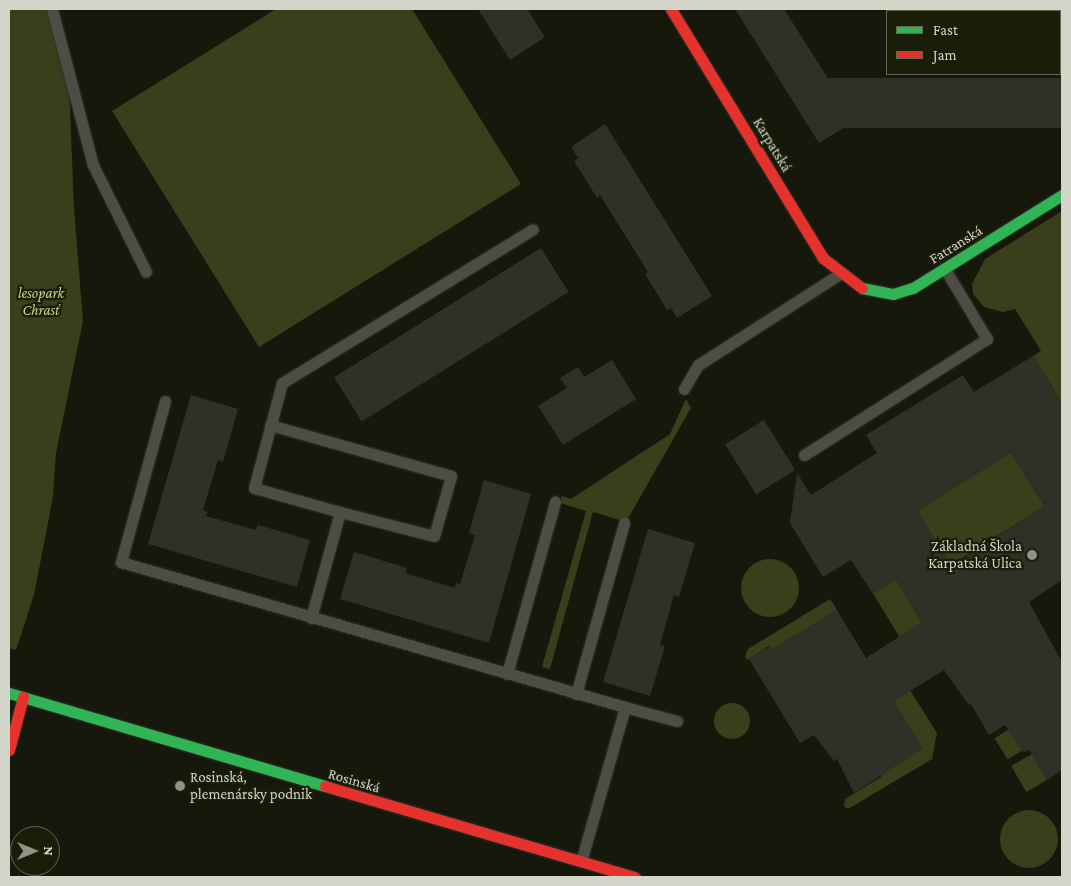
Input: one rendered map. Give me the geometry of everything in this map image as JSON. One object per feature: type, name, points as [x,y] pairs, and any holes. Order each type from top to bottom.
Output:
[{"type":"street","name":"Karpatská","points":[[671,9],[823,258],[858,287]]},
{"type":"street","name":"Fatranská","points":[[858,287],[893,294],[913,288],[945,270],[1062,195]]},
{"type":"street","name":"Rosinská","points":[[9,693],[635,877]]},
{"type":"street","points":[[9,750],[23,697]]},
{"type":"lane","points":[[52,9],[93,165],[146,272]]},
{"type":"lane","points":[[270,425],[451,476],[434,536],[254,488],[270,425],[282,383],[533,229]]},
{"type":"lane","points":[[804,454],[988,340],[945,270]]},
{"type":"lane","points":[[684,389],[698,365],[840,274]]},
{"type":"lane","points":[[165,401],[121,562],[576,694],[677,721]]},
{"type":"lane","points":[[507,674],[554,502]]},
{"type":"lane","points":[[311,618],[340,512]]},
{"type":"lane","points":[[576,694],[624,523]]},
{"type":"lane","points":[[581,862],[625,708]]},
{"type":"green space","name":"lesopark Chrasť","points":[[9,9],[52,9],[68,57],[74,208],[83,321],[56,453],[53,497],[34,595],[16,650],[9,648]]},
{"type":"green space","points":[[276,9],[412,9],[521,184],[259,347],[112,111]]},
{"type":"green space","points":[[1062,211],[1062,403],[1033,356],[1041,351],[1015,309],[1003,312],[984,307],[973,294],[972,284],[985,259]]},
{"type":"green space","points":[[686,399],[691,408],[626,522],[593,512],[550,669],[542,667],[586,511],[560,503],[562,496],[571,499],[670,434]]},
{"type":"green space","points":[[1011,452],[1045,506],[951,565],[917,511]]},
{"type":"green space","points":[[764,559],[776,559],[791,567],[799,582],[799,594],[791,609],[776,617],[764,617],[749,609],[741,594],[741,582],[749,567]]},
{"type":"green space","points":[[896,579],[928,632],[905,646],[873,593]]},
{"type":"green space","points":[[830,599],[837,610],[773,649],[769,646],[747,660],[745,657],[748,649]]},
{"type":"green space","points":[[903,679],[937,733],[932,759],[848,809],[844,806],[845,799],[881,777],[886,689]]},
{"type":"green space","points":[[732,703],[739,704],[745,708],[749,714],[749,728],[745,734],[739,738],[732,739],[725,738],[719,734],[715,728],[714,721],[715,714],[719,708],[725,704]]},
{"type":"green space","points":[[1014,726],[1027,747],[1008,759],[994,738]]},
{"type":"green space","points":[[1032,754],[1047,780],[1026,792],[1011,766]]},
{"type":"green space","points":[[1023,810],[1035,810],[1050,818],[1058,833],[1058,845],[1050,860],[1035,868],[1023,868],[1008,860],[1000,845],[1000,833],[1008,818]]},
{"type":"building","points":[[478,9],[527,9],[545,37],[510,60]]},
{"type":"building","points":[[735,9],[784,9],[855,121],[819,143]]},
{"type":"building","points":[[817,78],[1062,78],[1062,128],[817,128]]},
{"type":"building","points":[[605,124],[712,296],[677,318],[671,308],[667,310],[645,274],[648,272],[600,195],[597,198],[574,161],[578,158],[571,147]]},
{"type":"building","points":[[541,248],[569,292],[362,421],[334,377]]},
{"type":"building","points":[[1033,356],[1062,403],[1062,580],[1029,602],[1062,662],[1062,770],[1047,780],[1029,750],[1023,752],[1005,725],[989,735],[971,704],[969,705],[944,670],[894,701],[923,748],[854,793],[837,759],[834,761],[814,735],[800,743],[749,659],[770,646],[773,649],[837,610],[866,658],[922,622],[896,579],[873,594],[851,560],[823,577],[790,523],[797,473],[811,495],[877,453],[866,435],[963,375],[974,392]],"holes":[[[1011,452],[1045,506],[952,565],[917,511]]]},
{"type":"building","points":[[612,360],[636,399],[563,445],[538,406],[567,388],[560,378],[578,367],[584,377]]},
{"type":"building","points":[[191,395],[238,409],[223,462],[218,460],[203,510],[208,512],[206,516],[256,530],[258,525],[310,540],[297,587],[148,544]]},
{"type":"building","points":[[764,420],[795,470],[756,494],[725,444]]},
{"type":"building","points":[[484,480],[531,494],[489,643],[340,599],[354,552],[407,568],[405,573],[455,588],[456,583],[460,584],[475,535],[469,533]]},
{"type":"building","points":[[648,529],[695,543],[679,597],[674,595],[660,645],[665,646],[650,696],[603,682]]},
{"type":"traffic: fast","points":[[862,288],[893,294],[913,288],[1062,195]]},
{"type":"traffic: fast","points":[[9,693],[325,786]]},
{"type":"traffic: jam","points":[[671,9],[823,258],[862,288]]},
{"type":"traffic: jam","points":[[9,750],[23,697]]},
{"type":"traffic: jam","points":[[325,786],[635,877]]},
{"type":"place","name":"Základná Škola Karpatská Ulica","points":[[1032,555]]},
{"type":"place","name":"Rosinská, plemenársky podnik","points":[[180,786]]}]
